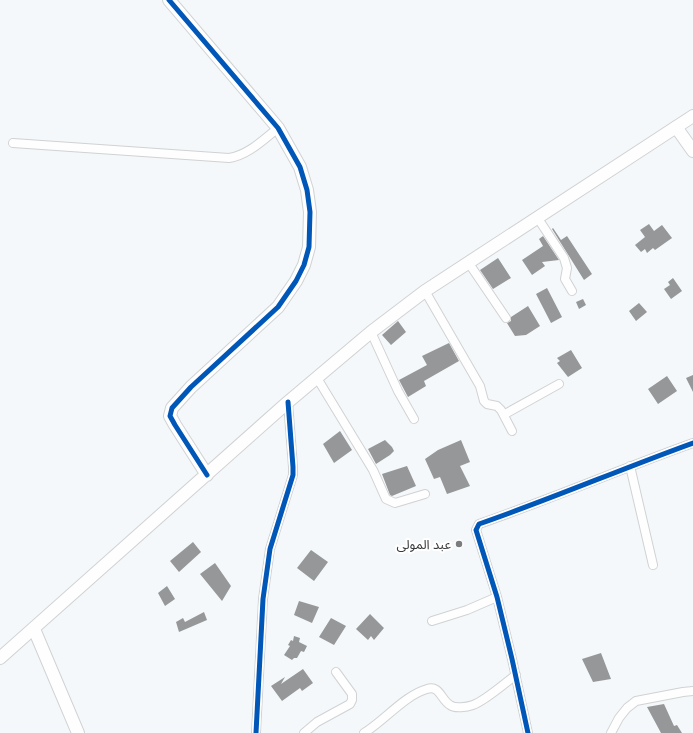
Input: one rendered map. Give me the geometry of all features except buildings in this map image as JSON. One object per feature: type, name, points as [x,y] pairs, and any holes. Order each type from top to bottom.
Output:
[{"type":"main road","points":[[169,0],[278,128],[300,167],[307,190],[310,212],[309,247],[304,265],[296,281],[278,307],[191,387],[172,408],[170,416],[207,475]]},
{"type":"main road","points":[[0,658],[288,402],[370,332],[425,291],[468,262],[693,116]]},
{"type":"main road","points":[[676,127],[693,151]]},
{"type":"main road","points":[[34,629],[78,733]]},
{"type":"street","points":[[13,143],[229,158],[238,157],[246,153],[278,128]]},
{"type":"street","points":[[537,217],[564,258],[566,268],[565,279],[572,291]]},
{"type":"street","points":[[468,262],[506,318]]},
{"type":"street","points":[[425,291],[480,386],[484,401],[487,404],[499,408],[504,414],[512,431]]},
{"type":"street","points":[[370,332],[398,391],[414,419]]},
{"type":"street","points":[[317,378],[373,470],[386,499],[394,503],[425,494]]},
{"type":"street","points":[[504,414],[559,384]]},
{"type":"street","points":[[256,733],[263,599],[270,549],[294,467],[288,402]]},
{"type":"street","points":[[528,733],[497,597],[476,530],[479,524],[533,505],[564,491],[693,443]]},
{"type":"street","points":[[630,466],[653,565]]},
{"type":"street","points":[[432,621],[467,610],[497,597]]},
{"type":"street","points":[[304,733],[317,722],[350,704],[352,694],[336,672]]},
{"type":"street","points":[[364,733],[402,703],[426,689],[432,688],[438,692],[451,706],[470,706],[478,703],[516,675]]},
{"type":"street","points":[[611,733],[623,713],[636,701],[693,691]]},
{"type":"cycle path","points":[[169,0],[278,128],[300,167],[307,190],[310,212],[309,247],[304,265],[296,281],[278,307],[191,387],[172,408],[170,416],[207,475]]},
{"type":"cycle path","points":[[256,733],[263,599],[270,549],[293,475],[288,402]]},
{"type":"cycle path","points":[[528,733],[497,597],[476,530],[479,524],[693,443]]},
{"type":"place","name":"عبد المولى","points":[[459,544]]}]
